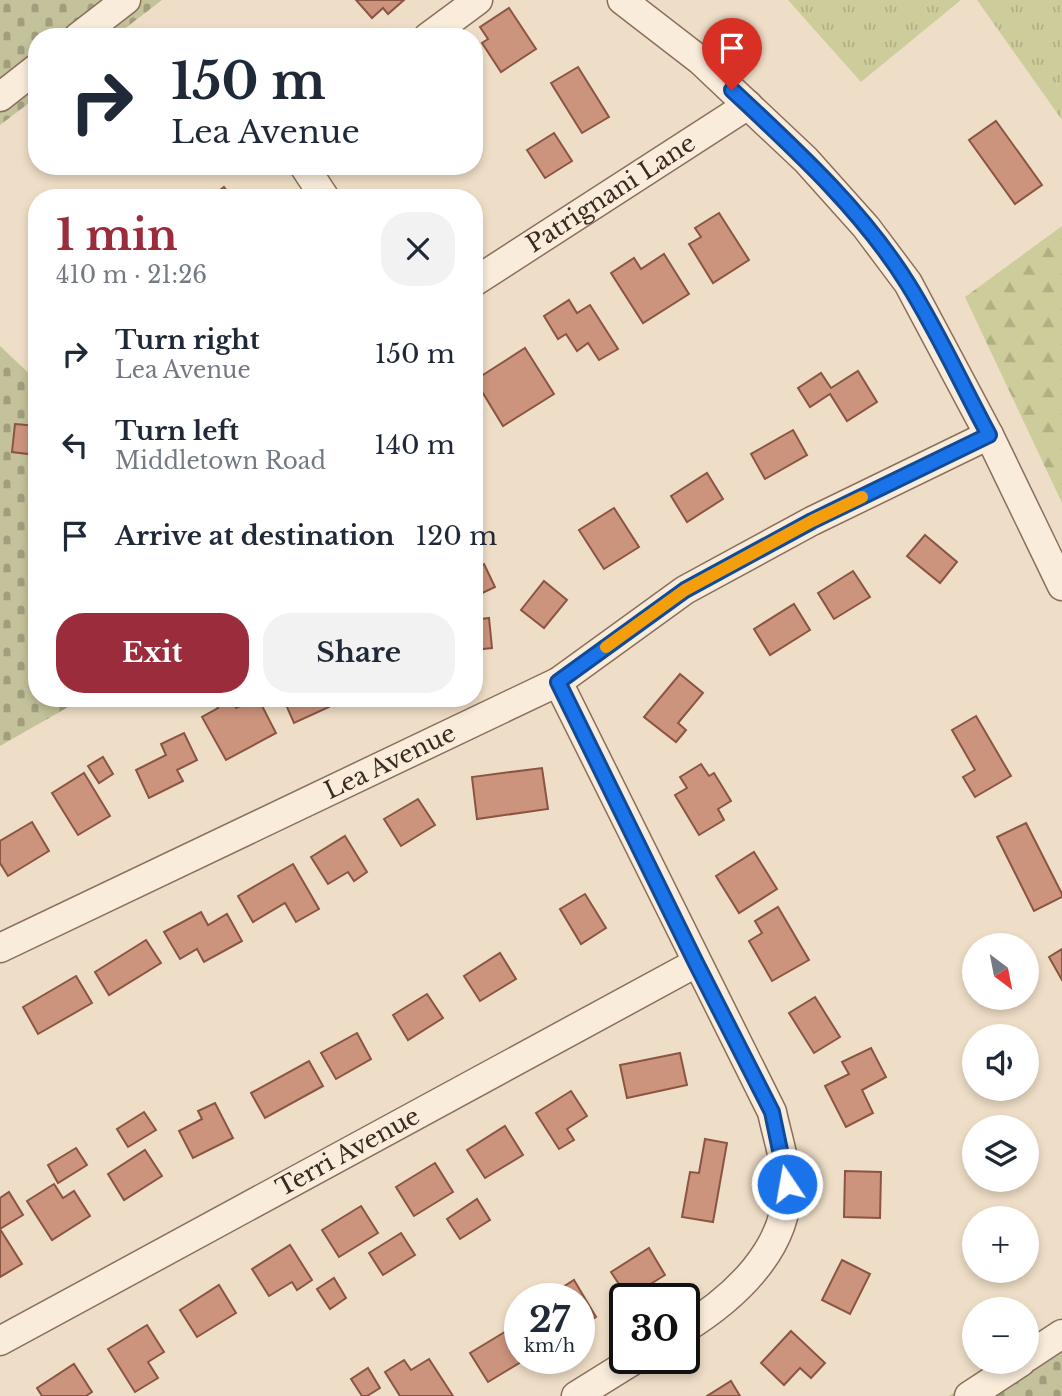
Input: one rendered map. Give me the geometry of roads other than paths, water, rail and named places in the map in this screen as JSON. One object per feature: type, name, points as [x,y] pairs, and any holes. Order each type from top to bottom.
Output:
[{"type":"street","points":[[89,28],[125,0]]},
{"type":"street","points":[[440,28],[478,0]]},
{"type":"street","points":[[622,0],[701,61],[806,160],[866,227],[908,283],[989,435],[1062,586]]},
{"type":"street","points":[[0,97],[28,75]]},
{"type":"street","name":"Patrignani Lane","points":[[483,276],[748,105]]},
{"type":"street","name":"Lea Avenue","points":[[0,948],[558,682],[685,590],[812,521],[989,435]]},
{"type":"street","points":[[558,682],[772,1112],[787,1184],[786,1209],[772,1247],[733,1293],[700,1319]]},
{"type":"street","name":"Terri Avenue","points":[[0,1341],[696,963]]},
{"type":"street","points":[[1039,1349],[1062,1334]]},
{"type":"street","points":[[576,1396],[611,1374]]},
{"type":"street","points":[[969,1396],[1003,1374]]}]
